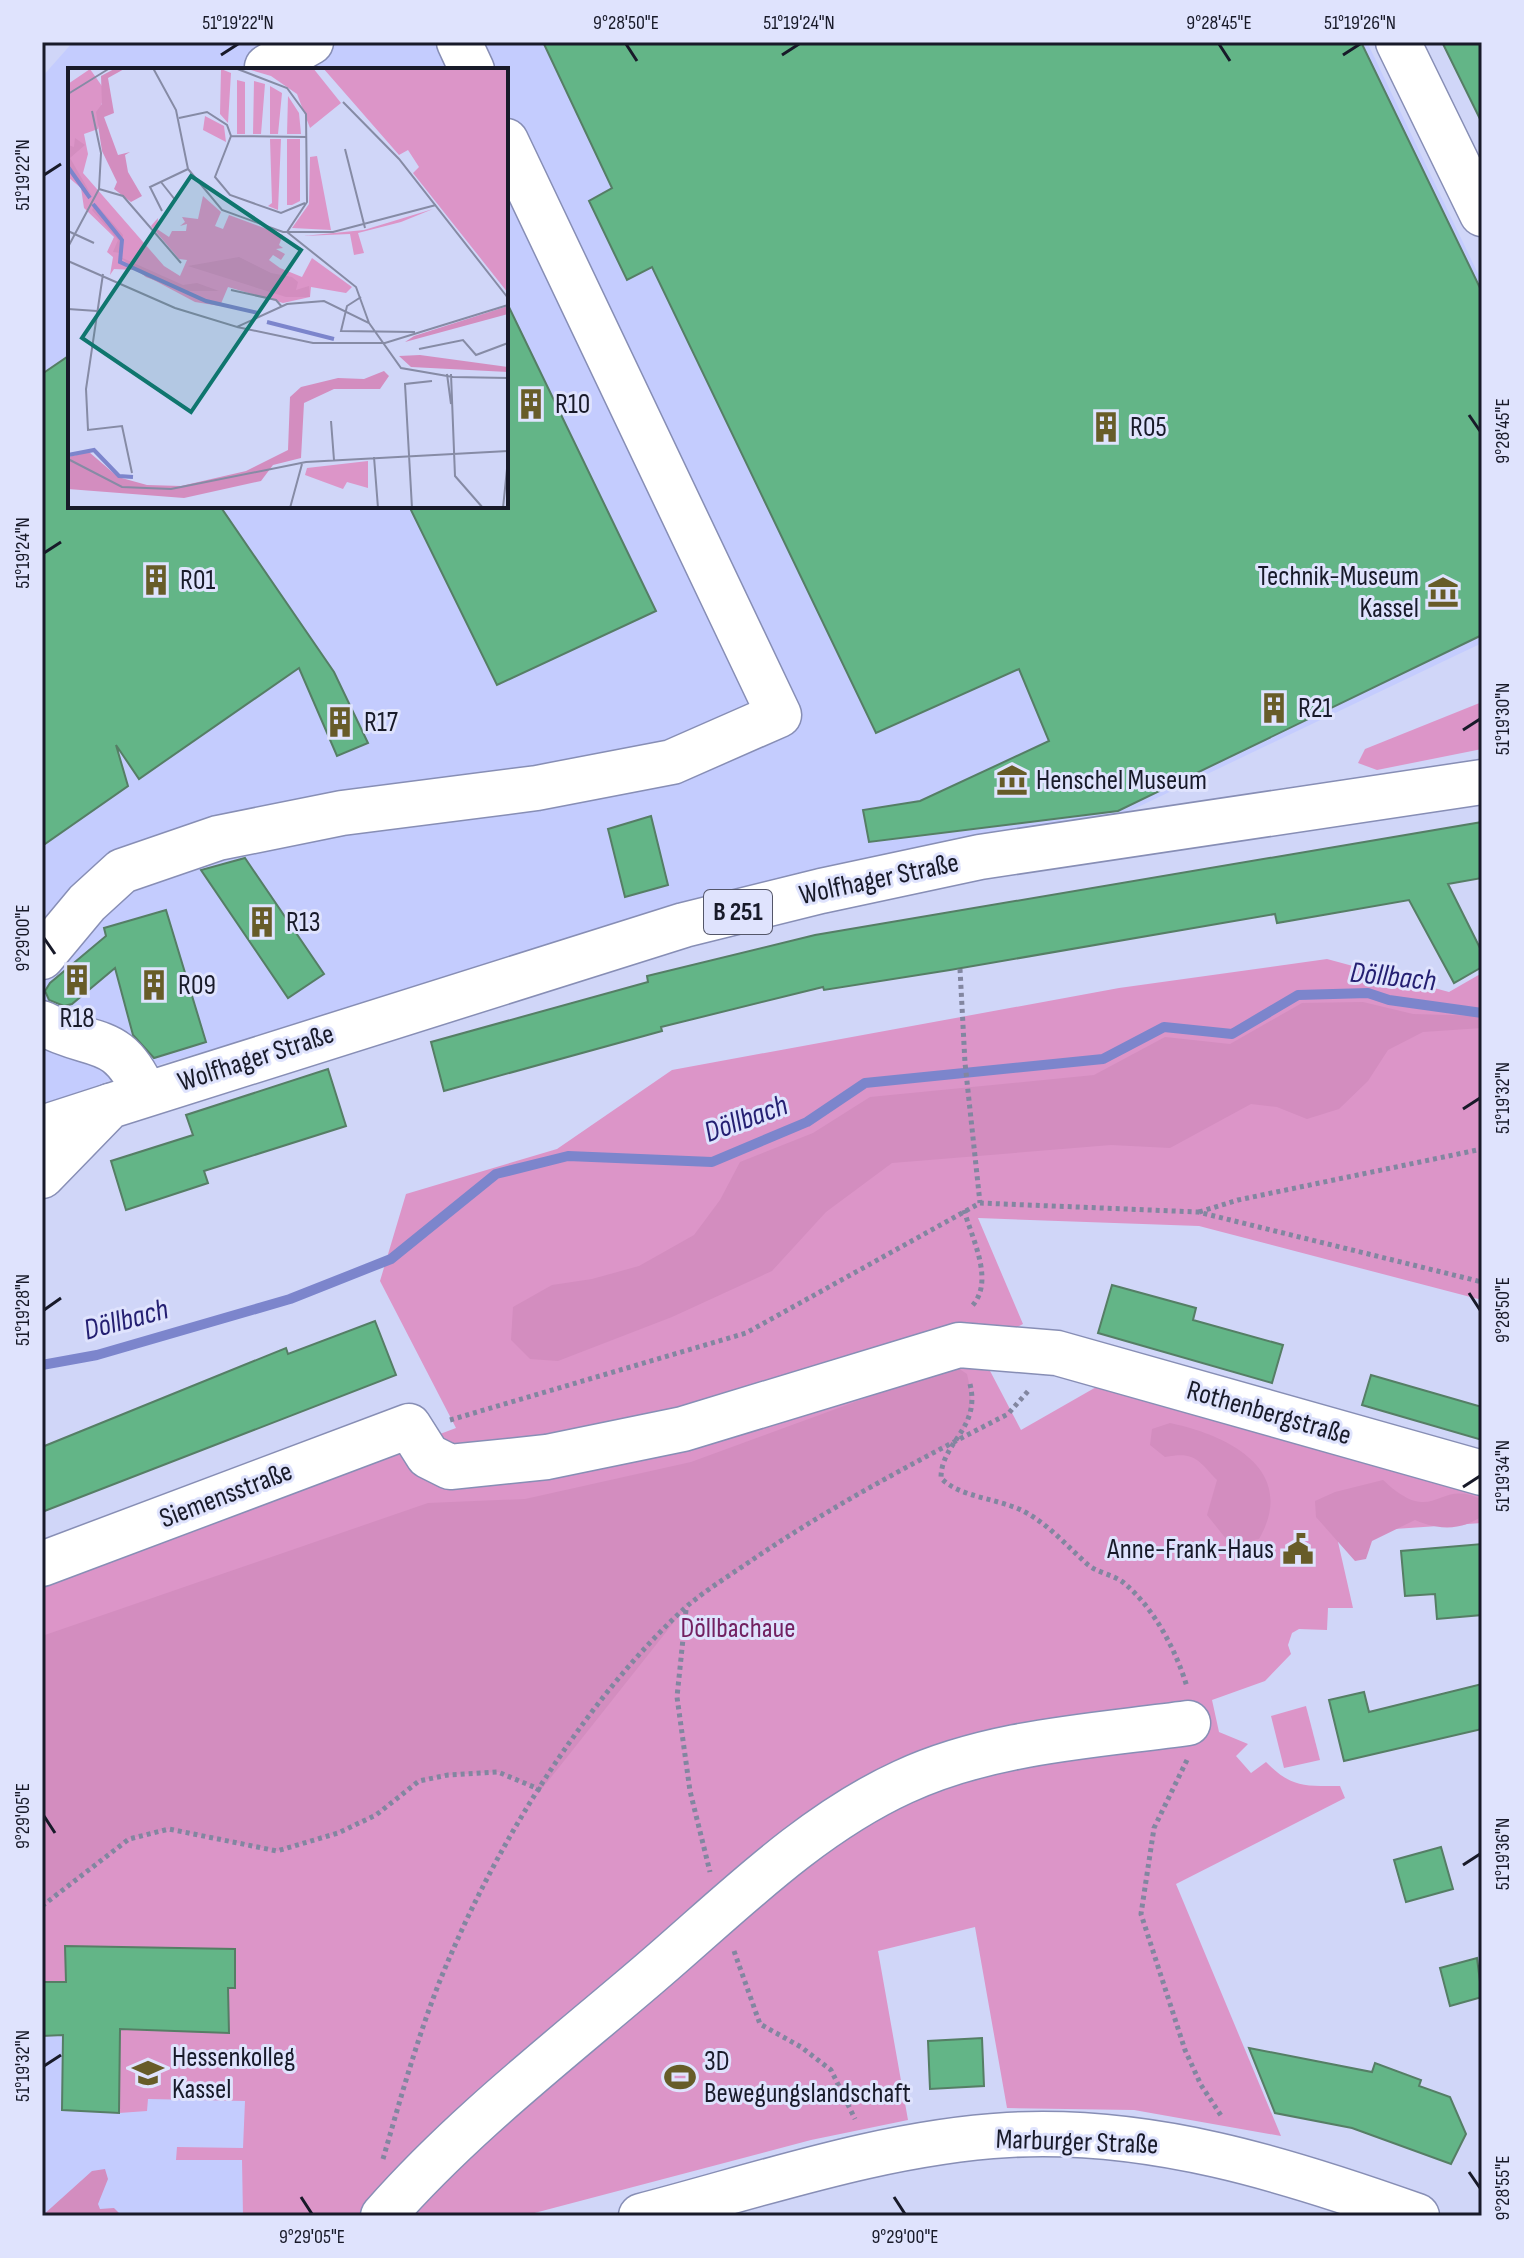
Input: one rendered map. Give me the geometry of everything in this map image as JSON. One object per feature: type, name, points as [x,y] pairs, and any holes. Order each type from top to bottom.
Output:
[{"type":"street","points":[[267,67],[311,42]]},
{"type":"street","points":[[459,42],[471,68]]},
{"type":"street","points":[[1398,42],[1482,214]]},
{"type":"street","points":[[42,957],[87,903],[122,871],[218,838],[342,813],[537,788],[672,762],[779,715],[508,145]]},
{"type":"street","name":"Wolfhager Straße","points":[[42,1176],[127,1100],[684,925],[821,891],[1023,850],[1482,782]]},
{"type":"street","points":[[42,1023],[66,1037],[98,1042],[124,1056],[127,1100],[42,1128]]},
{"type":"street","points":[[409,1426],[428,1456],[450,1467],[547,1457],[683,1429],[959,1345]]},
{"type":"street","name":"Rothenbergstraße","points":[[959,1345],[1057,1353],[1482,1473]]},
{"type":"street","name":"Siemensstraße","points":[[42,1564],[409,1426]]},
{"type":"street","points":[[383,2216],[411,2184],[540,2068],[785,1858],[842,1816],[904,1781],[967,1760],[1037,1744],[1188,1723]]},
{"type":"street","name":"Marburger Straße","points":[[641,2216],[885,2153],[1008,2135],[1139,2139],[1251,2161],[1417,2216]]},
{"type":"path","points":[[960,969],[965,1063],[980,1203]]},
{"type":"path","points":[[1198,1212],[1238,1200],[1482,1149]]},
{"type":"path","points":[[409,1426],[465,1418],[746,1333],[980,1203],[1198,1212],[1482,1282]]},
{"type":"path","points":[[964,1210],[983,1276],[982,1290],[960,1328],[959,1345],[973,1398],[969,1421],[941,1465],[941,1478],[951,1489],[1026,1512],[1055,1533],[1089,1567],[1122,1581],[1148,1609],[1169,1641],[1187,1685],[1189,1755],[1154,1828],[1141,1914],[1185,2050],[1201,2085],[1251,2161]]},
{"type":"path","points":[[379,2170],[452,1952],[511,1836],[576,1736],[621,1678],[686,1607],[797,1530],[1008,1414],[1057,1353]]},
{"type":"path","points":[[42,1906],[129,1839],[169,1829],[277,1851],[338,1833],[376,1815],[419,1781],[448,1775],[498,1772],[541,1790]]},
{"type":"shaded area","points":[[73,42],[1367,42],[1482,282],[1482,643],[1117,817],[321,1018],[127,1074],[42,1107],[42,77]]},
{"type":"shaded area","points":[[1363,1002],[1413,1014],[1482,1016],[1482,1028],[1423,1032],[1388,1050],[1368,1081],[1339,1109],[1307,1119],[1277,1107],[1251,1104],[1170,1148],[1111,1145],[892,1163],[826,1212],[772,1271],[672,1317],[558,1361],[530,1359],[511,1340],[513,1307],[552,1285],[592,1279],[639,1266],[694,1235],[720,1200],[740,1162],[813,1133],[870,1097],[1094,1075],[1165,1037],[1230,1044],[1302,1003]]},
{"type":"shaded area","points":[[958,1368],[967,1374],[971,1399],[967,1423],[959,1439],[797,1530],[686,1607],[541,1790],[498,1772],[448,1775],[419,1781],[376,1815],[338,1833],[277,1851],[169,1829],[129,1839],[42,1906],[42,1636],[428,1503],[525,1499],[691,1462],[945,1369]]},
{"type":"shaded area","points":[[1170,1423],[1214,1436],[1251,1459],[1263,1475],[1270,1493],[1269,1514],[1259,1539],[1231,1545],[1207,1515],[1217,1480],[1190,1456],[1165,1457],[1150,1445],[1152,1429]]},
{"type":"shaded area","points":[[1383,1480],[1414,1501],[1426,1502],[1467,1494],[1482,1500],[1482,1516],[1466,1524],[1449,1527],[1432,1526],[1415,1520],[1372,1541],[1366,1559],[1355,1561],[1316,1517],[1315,1501],[1335,1492]]},
{"type":"shaded area","name":"Hessenkolleg Kassel","points":[[256,1913],[250,2216],[42,2216],[42,1930]]},
{"type":"shaded area","points":[[105,2169],[108,2179],[98,2204],[100,2209],[114,2208],[122,2216],[42,2216],[92,2171]]},
{"type":"green space","points":[[1482,702],[1482,749],[1377,770],[1358,763],[1365,749]]},
{"type":"green space","name":"Döllbachaue","points":[[1327,959],[1449,992],[1482,973],[1482,1300],[1199,1226],[978,1218],[1023,1324],[978,1348],[1021,1430],[1105,1382],[1482,1491],[1482,1523],[1336,1533],[1353,1608],[1328,1608],[1327,1630],[1299,1629],[1292,1633],[1288,1645],[1291,1654],[1265,1681],[1212,1700],[1219,1732],[1248,1744],[1236,1756],[1251,1773],[1266,1762],[1283,1777],[1299,1784],[1340,1786],[1345,1798],[1176,1884],[1281,2136],[1134,2110],[1007,2108],[975,1927],[878,1951],[908,2120],[811,2140],[523,2216],[243,2216],[242,2160],[176,2160],[177,2147],[243,2148],[245,2101],[148,2099],[147,2111],[119,2113],[120,2029],[229,2033],[228,1988],[235,1988],[235,1949],[66,1947],[66,1982],[42,1982],[42,1583],[456,1428],[380,1281],[406,1194],[557,1149],[672,1070],[1119,988]]},
{"type":"green space","points":[[1306,1706],[1320,1760],[1284,1768],[1271,1716]]},
{"type":"building","name":"R05","points":[[543,42],[1361,42],[1482,292],[1482,635],[1118,811],[869,842],[863,810],[920,801],[1049,741],[1019,669],[876,733],[652,267],[627,280],[589,201],[612,188]]},
{"type":"building","points":[[1442,42],[1482,42],[1482,123]]},
{"type":"building","name":"R10","points":[[508,305],[656,611],[497,685],[410,508],[508,508]]},
{"type":"building","name":"R01","points":[[68,356],[68,508],[221,508],[334,672],[368,743],[337,756],[299,668],[139,779],[116,745],[128,786],[42,846],[42,374]]},
{"type":"building","points":[[651,816],[668,885],[625,897],[608,829]]},
{"type":"building","points":[[1482,822],[1482,878],[1448,884],[1482,952],[1482,967],[1454,983],[1409,900],[1277,923],[1275,914],[950,970],[824,990],[823,987],[661,1027],[662,1031],[444,1091],[431,1042],[648,982],[647,976],[815,935]]},
{"type":"building","name":"R13","points":[[245,858],[324,974],[288,998],[201,870]]},
{"type":"building","name":"R09","points":[[166,910],[206,1042],[154,1058],[133,1035],[115,968],[72,1004],[64,1006],[49,1000],[45,991],[50,983],[106,936],[104,928]]},
{"type":"building","points":[[328,1069],[346,1126],[204,1171],[208,1183],[126,1210],[111,1161],[193,1135],[186,1115]]},
{"type":"building","points":[[1112,1285],[1196,1308],[1193,1320],[1283,1345],[1272,1383],[1098,1333]]},
{"type":"building","points":[[375,1321],[396,1375],[42,1512],[42,1447],[286,1348],[288,1354]]},
{"type":"building","points":[[1371,1375],[1482,1407],[1482,1440],[1362,1405]]},
{"type":"building","points":[[1482,1544],[1482,1615],[1437,1619],[1435,1594],[1405,1596],[1401,1551]]},
{"type":"building","points":[[1482,1684],[1482,1729],[1344,1761],[1329,1700],[1364,1692],[1369,1712]]},
{"type":"building","points":[[1441,1847],[1453,1889],[1406,1902],[1394,1860]]},
{"type":"building","points":[[65,1946],[235,1949],[235,1988],[228,1988],[229,2033],[120,2029],[119,2113],[62,2110],[63,2035],[42,2036],[42,1982],[66,1982]]},
{"type":"building","points":[[1477,1958],[1482,1997],[1450,2006],[1440,1968]]},
{"type":"building","points":[[982,2038],[984,2086],[930,2089],[928,2041]]},
{"type":"building","points":[[1249,2048],[1372,2072],[1375,2063],[1421,2080],[1419,2086],[1450,2097],[1466,2134],[1451,2164],[1352,2128],[1275,2113]]},
{"type":"waterway","name":"Döllbach","points":[[42,1365],[97,1355],[290,1299],[391,1259],[496,1174],[568,1156],[712,1162],[807,1122],[865,1083],[1103,1059],[1164,1027],[1232,1034],[1298,995],[1368,993],[1389,1000],[1482,1013]]},
{"type":"place","name":"R10","points":[[531,404]]},
{"type":"place","name":"R05","points":[[1106,427]]},
{"type":"place","name":"R01","points":[[156,580]]},
{"type":"place","name":"Technik-Museum Kassel","points":[[1443,592]]},
{"type":"place","name":"R21","points":[[1274,708]]},
{"type":"place","name":"R17","points":[[340,722]]},
{"type":"place","name":"Henschel Museum","points":[[1012,780]]},
{"type":"place","name":"R13","points":[[262,922]]},
{"type":"place","name":"R18","points":[[77,980]]},
{"type":"place","name":"R09","points":[[154,985]]},
{"type":"place","name":"Anne-Frank-Haus","points":[[1298,1549]]},
{"type":"place","name":"Hessenkolleg Kassel","points":[[148,2073]]},
{"type":"place","name":"3D Bewegungslandschaft","points":[[680,2077]]}]
